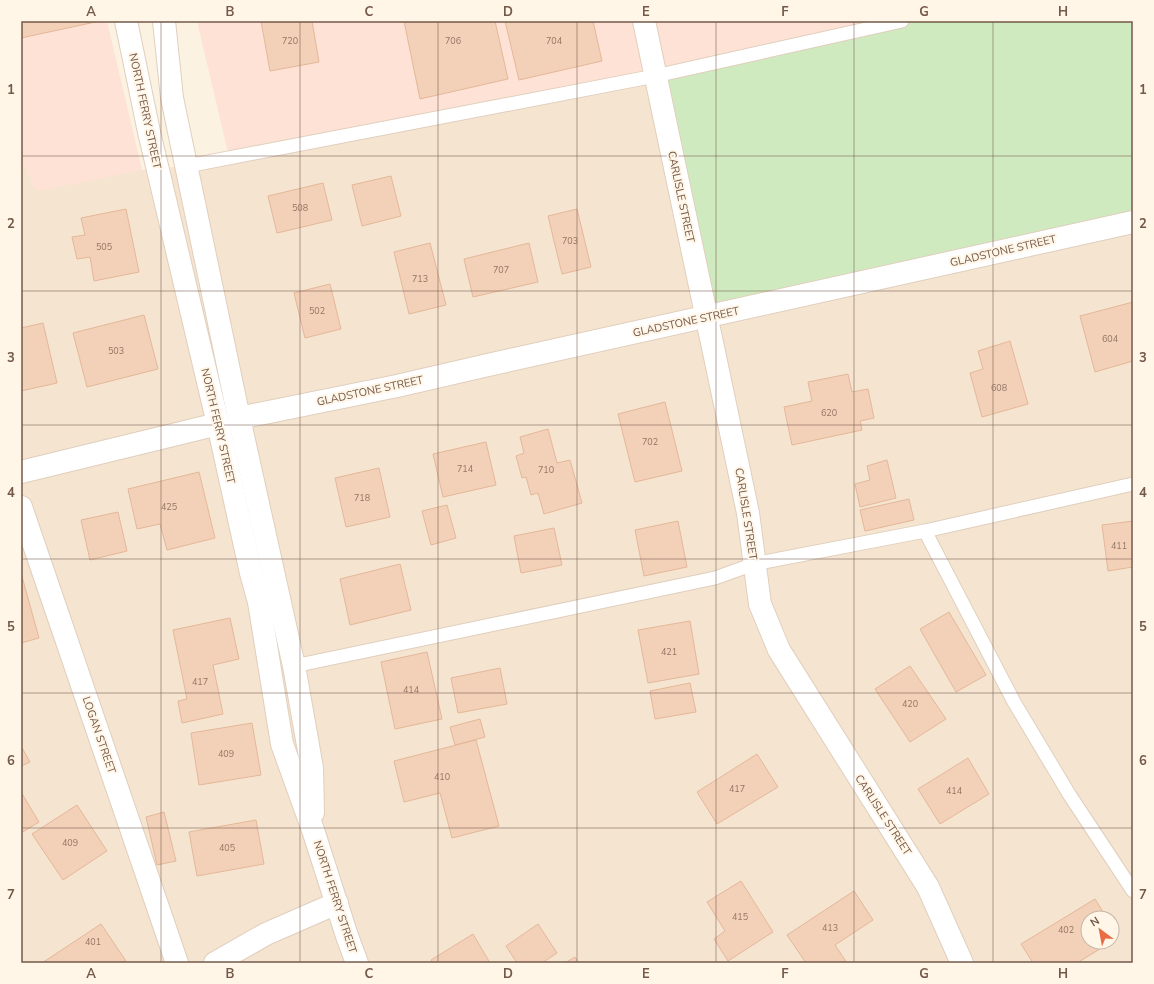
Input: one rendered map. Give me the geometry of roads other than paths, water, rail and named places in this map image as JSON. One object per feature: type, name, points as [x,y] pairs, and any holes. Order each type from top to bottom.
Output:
[{"type":"street","name":"NORTH FERRY STREET","points":[[126,21],[149,132],[259,602],[282,744],[313,830],[349,944],[357,963]]},
{"type":"street","name":"NORTH FERRY STREET","points":[[164,21],[172,98],[239,418],[294,666],[312,768],[313,830]]},
{"type":"street","name":"CARLISLE STREET","points":[[644,21],[748,513],[760,604],[779,650],[928,886],[962,963]]},
{"type":"street","name":"GLADSTONE STREET","points":[[239,418],[397,386],[1133,222]]},
{"type":"street","points":[[21,472],[218,424]]},
{"type":"street","name":"LOGAN STREET","points":[[21,507],[177,963]]},
{"type":"street","points":[[215,963],[266,934],[336,903]]},
{"type":"lane","points":[[186,166],[655,76],[902,21]]},
{"type":"lane","points":[[294,666],[714,578],[754,564],[924,531],[1133,484]]},
{"type":"lane","points":[[924,531],[1014,702],[1069,794],[1133,891]]}]
